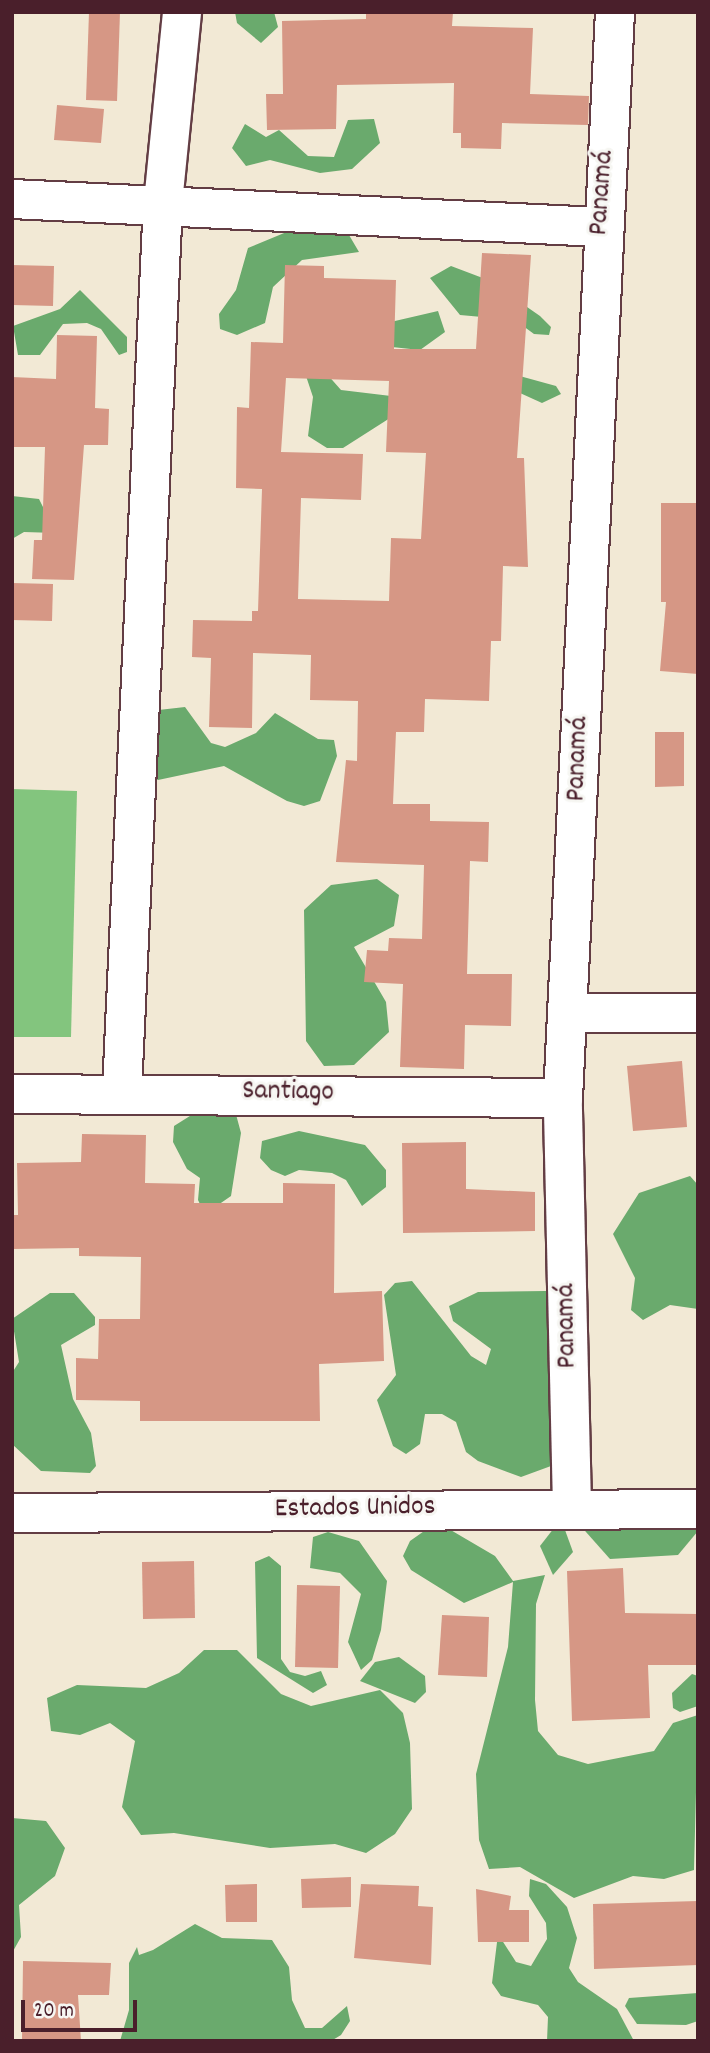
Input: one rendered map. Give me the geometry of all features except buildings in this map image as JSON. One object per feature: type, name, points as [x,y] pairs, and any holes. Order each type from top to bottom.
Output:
[{"type":"street","points":[[122,1091],[163,203],[182,12]]},
{"type":"street","name":"Panamá","points":[[572,1507],[563,1098],[569,1013],[600,227],[615,12]]},
{"type":"street","points":[[12,199],[163,203],[600,227]]},
{"type":"street","points":[[569,1013],[698,1013]]},
{"type":"street","name":"Santiago","points":[[12,1094],[122,1091],[563,1098]]},
{"type":"street","name":"Estados Unidos","points":[[12,1513],[698,1508]]},
{"type":"green space","points":[[235,12],[274,12],[278,27],[261,43],[237,23]]},
{"type":"green space","points":[[374,119],[380,143],[352,169],[320,173],[270,160],[246,166],[232,148],[245,124],[266,137],[279,130],[308,156],[334,157],[348,120]]},
{"type":"green space","points":[[333,228],[349,235],[359,252],[302,260],[273,287],[265,323],[237,335],[220,329],[219,314],[236,290],[248,248],[289,231]]},
{"type":"green space","points":[[451,266],[488,280],[540,316],[551,327],[549,335],[534,334],[515,320],[460,315],[430,278]]},
{"type":"green space","points":[[80,290],[127,337],[127,352],[119,355],[101,329],[87,323],[63,324],[40,355],[18,355],[13,326],[60,309]]},
{"type":"green space","points":[[438,311],[445,332],[420,350],[392,347],[326,373],[341,390],[391,396],[390,418],[343,448],[327,448],[308,436],[313,397],[306,376],[382,324]]},
{"type":"green space","points":[[516,375],[556,386],[561,394],[542,403],[520,393]]},
{"type":"green space","points":[[12,496],[39,499],[56,533],[24,532],[12,539]]},
{"type":"green space","points":[[185,707],[211,743],[225,747],[256,733],[275,713],[318,739],[334,740],[337,756],[320,801],[304,806],[287,801],[224,766],[158,780],[144,772],[141,712]]},
{"type":"green space","points":[[12,789],[77,791],[71,1037],[12,1037]]},
{"type":"green space","points":[[377,879],[399,895],[394,926],[354,947],[386,1002],[389,1032],[354,1065],[324,1066],[306,1041],[304,910],[331,885]]},
{"type":"green space","points":[[234,1107],[241,1133],[231,1196],[205,1214],[198,1200],[200,1178],[187,1169],[173,1142],[174,1126],[201,1109]]},
{"type":"green space","points":[[299,1131],[365,1145],[386,1170],[386,1187],[362,1206],[346,1180],[332,1173],[299,1170],[285,1176],[271,1170],[260,1158],[262,1141]]},
{"type":"green space","points":[[690,1176],[698,1185],[698,1309],[670,1305],[643,1320],[631,1310],[635,1278],[613,1234],[639,1193]]},
{"type":"green space","points":[[412,1281],[471,1356],[486,1365],[491,1349],[453,1321],[449,1306],[478,1292],[546,1291],[558,1310],[565,1437],[551,1466],[521,1477],[478,1461],[466,1452],[456,1422],[442,1414],[425,1414],[420,1444],[406,1454],[393,1446],[377,1400],[396,1375],[384,1295],[395,1283]]},
{"type":"green space","points":[[50,1293],[74,1293],[95,1317],[95,1325],[61,1345],[73,1399],[91,1433],[96,1466],[90,1473],[41,1471],[12,1444],[12,1373],[19,1362],[12,1319]]},
{"type":"green space","points":[[561,1519],[573,1552],[553,1575],[540,1546]]},
{"type":"green space","points":[[437,1522],[495,1556],[513,1581],[545,1575],[536,1604],[535,1700],[538,1731],[558,1755],[588,1764],[654,1751],[673,1723],[698,1715],[694,1870],[664,1879],[633,1876],[574,1898],[520,1867],[489,1869],[479,1840],[476,1774],[508,1647],[513,1582],[464,1603],[411,1570],[403,1556],[410,1541]]},
{"type":"green space","points":[[578,1523],[694,1526],[698,1531],[678,1555],[610,1559]]},
{"type":"green space","points":[[328,1532],[359,1541],[387,1581],[381,1630],[372,1660],[361,1670],[348,1642],[361,1594],[340,1573],[310,1568],[313,1537]]},
{"type":"green space","points":[[269,1556],[281,1566],[281,1659],[290,1672],[305,1676],[321,1671],[327,1685],[313,1693],[257,1658],[255,1562]]},
{"type":"green space","points":[[204,1650],[237,1650],[281,1694],[311,1706],[380,1690],[403,1713],[410,1743],[412,1809],[395,1834],[366,1853],[335,1844],[270,1848],[174,1833],[141,1835],[122,1807],[135,1741],[110,1723],[80,1735],[51,1731],[47,1698],[77,1685],[146,1688],[179,1673]]},
{"type":"green space","points":[[399,1657],[425,1676],[426,1692],[415,1703],[360,1681],[375,1662]]},
{"type":"green space","points":[[692,1674],[698,1676],[698,1706],[680,1712],[673,1708],[672,1693]]},
{"type":"green space","points":[[12,1818],[46,1821],[65,1848],[55,1876],[19,1905],[21,1937],[12,1953]]},
{"type":"green space","points":[[530,1879],[546,1884],[567,1907],[577,1938],[569,1968],[578,1982],[617,2009],[634,2041],[547,2041],[548,2017],[538,2005],[501,1996],[492,1983],[498,1934],[516,1962],[531,1966],[547,1939],[546,1923],[529,1896]]},
{"type":"green space","points":[[195,1924],[222,1938],[272,1940],[289,1967],[292,2000],[305,2028],[322,2028],[347,2006],[350,2021],[341,2035],[331,2041],[120,2041],[129,2010],[129,1963],[137,1947],[139,1955],[153,1950]]},
{"type":"green space","points":[[698,1993],[698,2021],[686,2025],[637,2024],[625,2006],[629,1998]]}]
